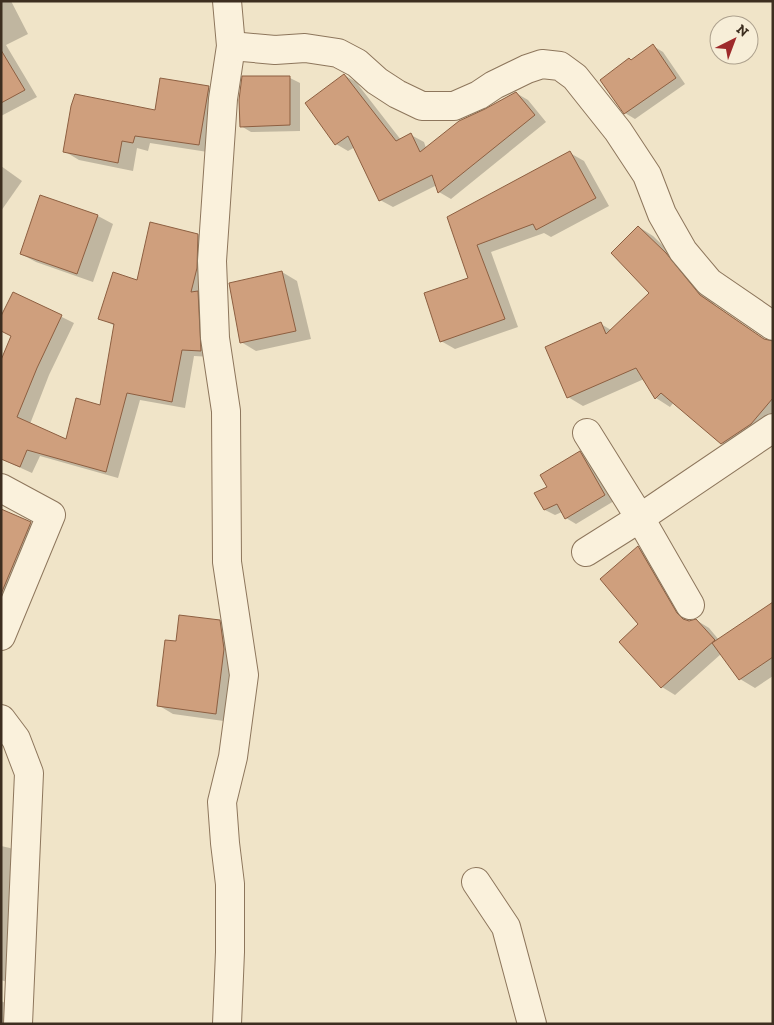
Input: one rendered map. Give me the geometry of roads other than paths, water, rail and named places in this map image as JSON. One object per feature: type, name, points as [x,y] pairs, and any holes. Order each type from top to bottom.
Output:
[{"type":"street","points":[[227,1],[231,46],[223,98],[212,261],[214,338],[226,411],[227,562],[244,674],[233,757],[222,802],[230,884],[227,1024]]},
{"type":"street","points":[[231,46],[275,50],[305,48],[338,53],[356,63],[390,90],[422,106],[454,106],[479,95],[527,68],[542,64],[560,66],[575,77],[628,145],[647,174],[662,214],[683,250],[704,276],[709,282],[773,326]]},
{"type":"street","points":[[586,552],[640,518],[773,428]]},
{"type":"street","points":[[587,433],[640,518],[690,605]]},
{"type":"street","points":[[1,488],[51,515],[1,636]]},
{"type":"street","points":[[1,720],[16,739],[29,773],[18,1024]]},
{"type":"street","points":[[476,882],[506,927],[532,1024]]}]
